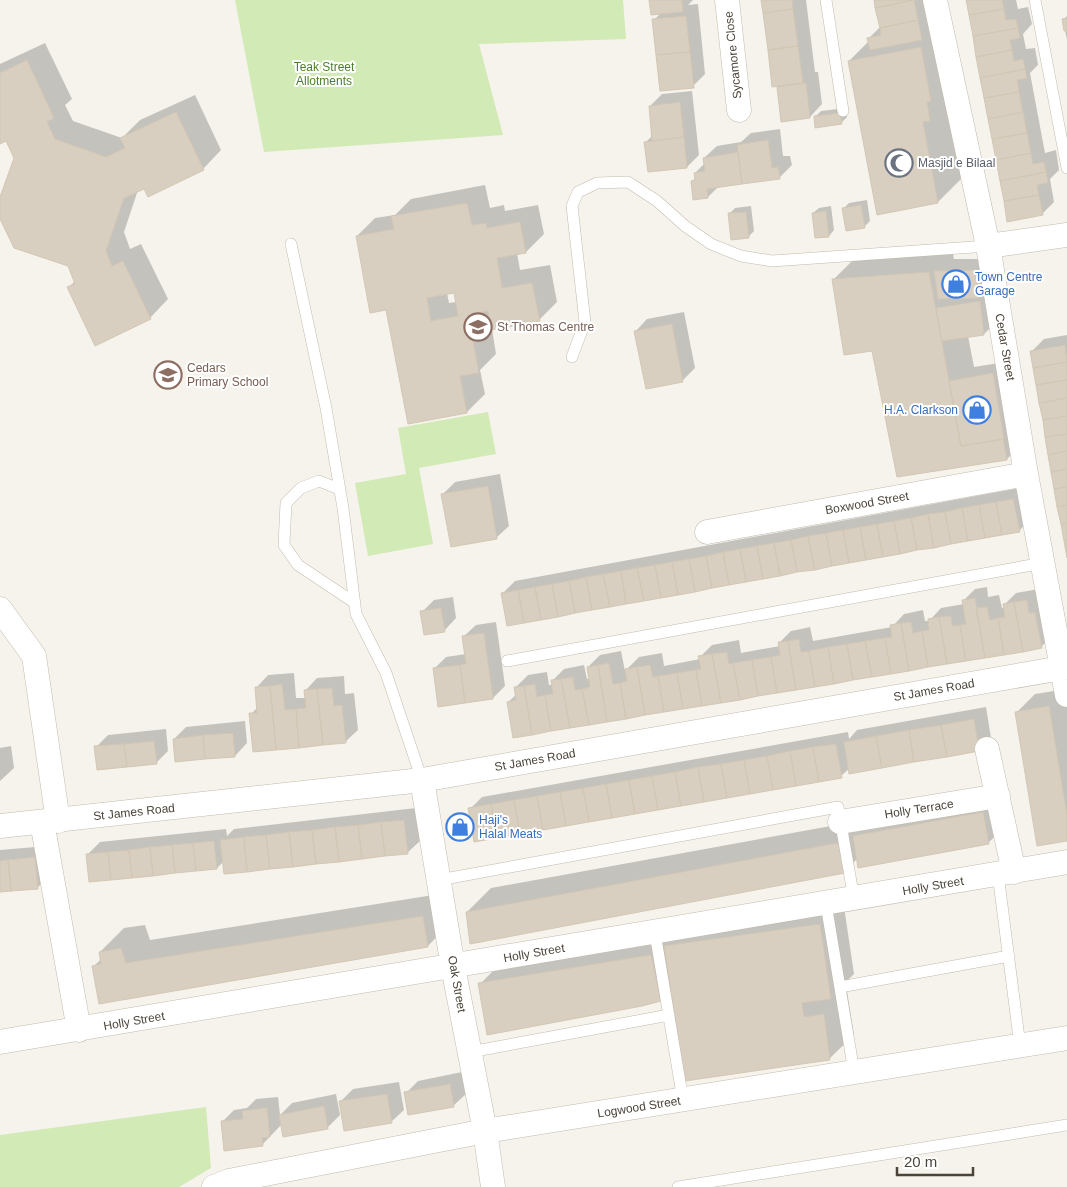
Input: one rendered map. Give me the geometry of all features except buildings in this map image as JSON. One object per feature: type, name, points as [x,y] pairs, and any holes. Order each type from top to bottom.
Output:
[{"type":"street","name":"Sycamore Close","points":[[727,0],[739,110]]},
{"type":"street","name":"Cedar Street","points":[[935,0],[988,246],[1026,474],[1065,668],[1067,695]]},
{"type":"street","points":[[988,246],[1067,235]]},
{"type":"street","name":"Boxwood Street","points":[[707,532],[1026,474]]},
{"type":"street","points":[[0,609],[34,656],[50,822],[79,1030]]},
{"type":"street","name":"St James Road","points":[[0,826],[422,780],[1065,668]]},
{"type":"street","points":[[987,749],[998,796],[1006,873]]},
{"type":"street","name":"Oak Street","points":[[422,780],[453,967],[485,1131],[493,1187]]},
{"type":"street","name":"Holly Terrace","points":[[840,822],[998,796]]},
{"type":"street","name":"Holly Street","points":[[0,1042],[1067,862]]},
{"type":"street","name":"Logwood Street","points":[[214,1187],[229,1181],[485,1131],[1067,1038]]},
{"type":"lane","points":[[826,0],[843,111]]},
{"type":"lane","points":[[1035,0],[1067,168]]},
{"type":"lane","points":[[572,357],[585,322],[572,206],[578,192],[597,183],[628,182],[657,201],[685,226],[711,244],[741,256],[772,261],[988,246]]},
{"type":"lane","points":[[291,244],[326,408],[343,508],[356,614],[386,673],[422,780]]},
{"type":"lane","points":[[339,489],[319,481],[301,488],[286,503],[284,545],[298,565],[355,602]]},
{"type":"lane","points":[[507,661],[1043,563]]},
{"type":"lane","points":[[438,880],[838,807],[854,899]]},
{"type":"lane","points":[[1006,873],[1009,956],[1020,1046]]},
{"type":"lane","points":[[826,904],[854,1072]]},
{"type":"lane","points":[[655,933],[683,1100]]},
{"type":"lane","points":[[840,987],[1009,956]]},
{"type":"lane","points":[[470,1052],[669,1015]]},
{"type":"lane","points":[[678,1187],[1067,1125]]},
{"type":"green space","name":"Teak Street Allotments","points":[[235,0],[623,0],[626,39],[479,44],[503,135],[264,152]]},
{"type":"green space","points":[[488,412],[496,454],[419,468],[433,544],[368,556],[355,483],[406,474],[398,428]]},
{"type":"green space","points":[[206,1107],[211,1168],[179,1187],[0,1187],[0,1135]]},
{"type":"place","name":"Masjid e Bilaal","points":[[899,163]]},
{"type":"place","name":"Town Centre Garage","points":[[956,284]]},
{"type":"place","name":"St Thomas Centre","points":[[478,327]]},
{"type":"place","name":"Cedars Primary School","points":[[168,375]]},
{"type":"place","name":"H.A. Clarkson","points":[[977,410]]},
{"type":"place","name":"Haji's Halal Meats","points":[[460,827]]}]
